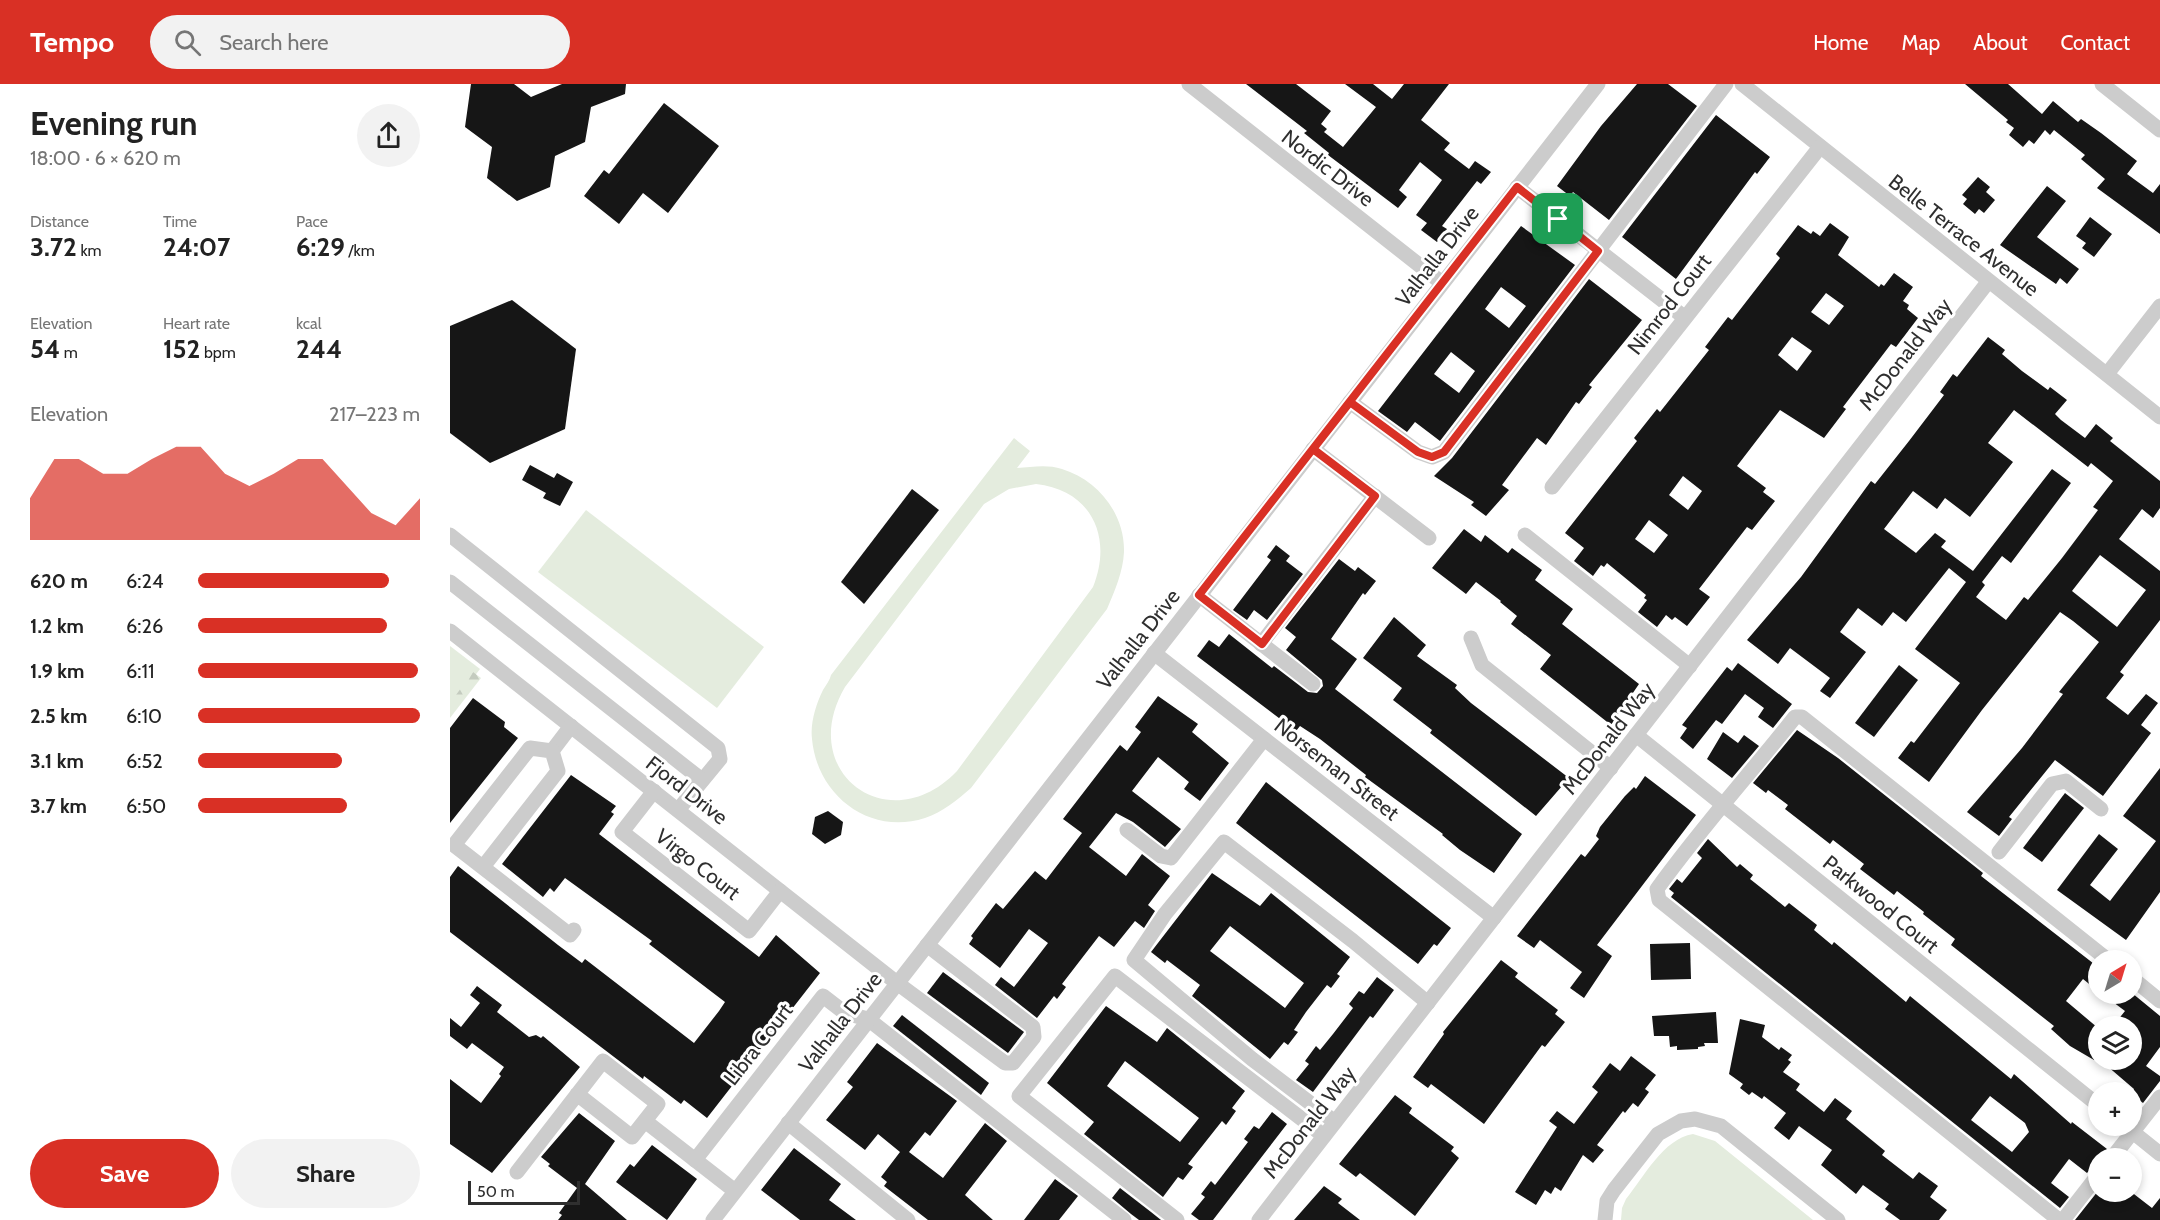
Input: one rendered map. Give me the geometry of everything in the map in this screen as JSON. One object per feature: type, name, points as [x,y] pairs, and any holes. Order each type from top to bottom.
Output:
[{"type":"street","name":"Nordic Drive","points":[[1189,84],[1442,284]]},
{"type":"street","name":"Valhalla Drive","points":[[713,1220],[1598,84]]},
{"type":"street","points":[[1350,402],[1418,452],[1432,457],[1444,452],[1726,84]]},
{"type":"street","name":"Belle Terrace Avenue","points":[[1742,84],[2160,417]]},
{"type":"street","points":[[2102,84],[2160,130]]},
{"type":"street","name":"Nimrod Court","points":[[1552,487],[1820,147]]},
{"type":"street","points":[[1517,187],[1684,317]]},
{"type":"street","name":"McDonald Way","points":[[1259,1220],[1988,282]]},
{"type":"street","points":[[2107,375],[2160,306]]},
{"type":"street","points":[[1313,449],[1429,538]]},
{"type":"street","points":[[1262,644],[1375,496]]},
{"type":"street","points":[[450,535],[720,751],[720,759],[678,810]]},
{"type":"street","points":[[1525,535],[1690,666]]},
{"type":"street","points":[[450,582],[702,780]]},
{"type":"street","points":[[1199,595],[1313,684]]},
{"type":"street","name":"Fjord Drive","points":[[450,631],[897,983],[1005,1063],[1013,1063],[1034,1037],[1033,1027],[927,945]]},
{"type":"street","points":[[1471,638],[1482,664],[1611,768]]},
{"type":"street","name":"Norseman Street","points":[[1154,653],[1494,918]]},
{"type":"street","points":[[2088,1187],[2061,1220],[1659,900],[1657,889],[1702,827],[1724,806],[1795,717],[1802,717],[2095,950]]},
{"type":"street","points":[[552,751],[571,726]]},
{"type":"street","name":"Parkwood Court","points":[[1636,735],[2088,1097]]},
{"type":"street","points":[[1127,830],[1161,856],[1171,858],[1175,856],[1264,739]]},
{"type":"street","points":[[552,751],[530,748],[454,845],[570,935],[574,930]]},
{"type":"street","points":[[483,867],[558,771],[552,751]]},
{"type":"street","points":[[1999,852],[2052,784],[2066,781],[2101,809]]},
{"type":"street","name":"Virgo Court","points":[[654,791],[622,832],[749,931],[780,891]]},
{"type":"street","points":[[1335,1122],[1252,1059],[1134,960],[1166,914],[1224,842],[1353,941],[1428,1003]]},
{"type":"street","points":[[1177,1220],[1019,1096],[1115,976],[1324,1136]]},
{"type":"street","points":[[2142,986],[2160,1001]]},
{"type":"street","name":"Libra Court","points":[[695,1160],[823,996],[846,1013],[868,1019]]},
{"type":"street","points":[[868,1019],[1124,1220]]},
{"type":"street","points":[[517,1172],[577,1094],[603,1061],[658,1104],[632,1137],[577,1094]]},
{"type":"street","points":[[2142,1114],[2160,1096]]},
{"type":"street","points":[[1605,1220],[1607,1201],[1658,1134],[1681,1120],[1695,1119],[1721,1126],[1838,1220]]},
{"type":"street","points":[[645,1120],[735,1191]]},
{"type":"street","points":[[788,1123],[908,1220]]},
{"type":"street","points":[[2138,1136],[2160,1154]]},
{"type":"green space","points":[[1014,438],[1030,451],[1017,468],[1040,466],[1062,469],[1087,481],[1107,500],[1120,525],[1124,552],[1116,588],[1107,609],[971,788],[938,812],[925,818],[904,822],[884,821],[866,816],[849,806],[835,793],[824,778],[816,759],[812,739],[816,707],[831,675]],"holes":[[[1036,484],[1055,488],[1084,506],[1099,534],[1099,569],[1093,587],[957,771],[931,791],[904,800],[878,798],[857,788],[841,770],[832,746],[833,718],[845,687],[984,504],[1009,489]]]},
{"type":"green space","points":[[586,510],[764,647],[717,708],[538,572]]},
{"type":"green space","points":[[450,646],[480,669],[450,708]]},
{"type":"green space","points":[[473,672],[481,678],[450,718],[450,703]]},
{"type":"green space","points":[[1693,1134],[1715,1141],[1813,1220],[1621,1220],[1622,1208],[1626,1199],[1655,1160],[1672,1143]]},
{"type":"building","points":[[471,84],[514,84],[531,97],[562,84],[626,84],[625,94],[591,107],[585,142],[555,156],[550,187],[517,201],[487,178],[492,147],[465,127]]},
{"type":"building","points":[[1246,84],[1296,84],[1331,111],[1321,124],[1327,129],[1324,132],[1343,147],[1376,107],[1345,84],[1373,84],[1392,99],[1404,84],[1449,84],[1421,120],[1450,143],[1444,150],[1469,169],[1475,161],[1491,172],[1481,184],[1477,181],[1442,226],[1447,229],[1437,242],[1421,230],[1427,223],[1416,215],[1442,180],[1420,162],[1399,190],[1407,197],[1398,208],[1328,155],[1329,153],[1304,133],[1307,131]]},
{"type":"building","points":[[1637,84],[1668,84],[1697,106],[1609,220],[1573,192],[1570,196],[1557,186],[1601,126]]},
{"type":"building","points":[[1965,84],[2008,84],[2042,114],[2053,101],[2078,122],[2081,119],[2101,133],[2137,161],[2127,174],[2153,193],[2160,184],[2160,234],[2097,188],[2105,179],[2081,159],[2085,155],[2054,130],[2050,135],[2045,130],[2034,144],[2029,140],[2023,147],[2009,135],[2014,128],[2006,122],[2008,120]]},
{"type":"building","points":[[664,103],[719,146],[668,213],[643,193],[619,224],[584,196],[604,170],[609,174]]},
{"type":"building","points":[[1716,115],[1770,157],[1757,174],[1755,172],[1676,279],[1622,237]]},
{"type":"building","points":[[1978,177],[1990,187],[1986,192],[1995,200],[1984,213],[1979,209],[1975,214],[1963,204],[1967,199],[1962,195]]},
{"type":"building","points":[[2047,186],[2066,201],[2037,237],[2079,269],[2067,284],[2060,278],[2056,284],[2000,245]]},
{"type":"building","points":[[2090,217],[2112,234],[2094,257],[2082,248],[2086,243],[2076,236]]},
{"type":"building","points":[[1830,223],[1849,237],[1838,255],[1879,287],[1881,284],[1884,286],[1894,273],[1913,287],[1903,301],[1909,305],[1907,309],[1918,318],[1896,347],[1891,344],[1843,407],[1846,409],[1824,438],[1780,410],[1737,466],[1766,488],[1763,492],[1775,501],[1752,530],[1747,527],[1699,589],[1710,597],[1687,626],[1675,617],[1672,620],[1666,615],[1657,627],[1638,612],[1647,600],[1644,598],[1646,595],[1607,563],[1604,567],[1601,565],[1593,576],[1574,561],[1584,548],[1565,533],[1637,441],[1634,438],[1657,409],[1660,412],[1709,350],[1705,347],[1728,317],[1732,320],[1780,258],[1776,254],[1798,225],[1811,234],[1813,231],[1820,236]],"holes":[[[1826,293],[1844,306],[1829,325],[1811,312]],[[1792,337],[1812,351],[1797,371],[1778,355]],[[1683,476],[1702,491],[1688,510],[1669,495]],[[1649,520],[1668,535],[1654,553],[1635,539]]]},
{"type":"building","points":[[1521,226],[1575,265],[1440,441],[1415,422],[1407,432],[1378,411]],"holes":[[[1501,287],[1526,306],[1509,328],[1485,309]],[[1451,352],[1475,371],[1459,393],[1434,374]]]},
{"type":"building","points":[[1589,279],[1642,320],[1589,385],[1592,387],[1579,404],[1576,402],[1546,445],[1537,438],[1502,485],[1509,490],[1486,516],[1471,505],[1474,502],[1434,476],[1452,458]]},
{"type":"building","points":[[512,300],[576,349],[565,429],[490,463],[450,433],[450,326]]},
{"type":"building","points":[[1988,337],[2005,350],[2002,354],[2022,371],[2048,390],[2050,387],[2067,400],[2055,414],[2061,420],[2085,438],[2096,424],[2113,438],[2110,441],[2160,481],[2160,508],[2153,518],[2142,509],[2119,539],[2160,571],[2160,620],[2120,672],[2124,675],[2106,698],[2128,715],[2146,694],[2158,703],[2141,725],[2151,733],[2103,796],[2055,760],[2009,817],[2012,819],[1999,836],[1967,812],[2022,748],[2063,694],[2059,692],[2099,642],[2073,621],[2060,612],[1982,710],[1929,782],[1898,758],[1911,741],[1914,743],[1960,683],[1915,649],[1966,582],[1949,568],[1906,622],[1893,612],[1882,626],[1858,608],[1840,632],[1866,652],[1830,698],[1820,691],[1830,678],[1790,648],[1778,664],[1747,640],[1801,577],[1871,481],[1875,484],[1909,441],[1944,395],[1940,392],[1953,374],[1957,377]],"holes":[[[2014,410],[2088,467],[2091,463],[2113,481],[2093,507],[2098,510],[2062,558],[2028,600],[2024,597],[2006,620],[1976,597],[1985,585],[1982,582],[2002,556],[2011,563],[2071,483],[2052,469],[1973,571],[1941,547],[1946,541],[1935,533],[1916,553],[1884,529],[1913,491],[1937,509],[1945,498],[1970,517],[2013,462],[1988,443]],[[2100,555],[2146,590],[2117,627],[2072,591]]]},
{"type":"building","points":[[530,465],[554,478],[557,473],[573,482],[560,506],[543,498],[546,493],[522,480]]},
{"type":"building","points":[[912,489],[939,510],[864,604],[841,582]]},
{"type":"building","points":[[1464,529],[1481,542],[1485,535],[1508,553],[1512,548],[1542,570],[1535,580],[1573,609],[1562,624],[1639,684],[1611,725],[1540,669],[1551,655],[1511,624],[1517,616],[1501,601],[1476,582],[1466,594],[1432,568]]},
{"type":"building","points":[[1276,545],[1290,556],[1286,561],[1303,574],[1267,620],[1254,610],[1247,620],[1233,610],[1271,560],[1267,557]]},
{"type":"building","points":[[1339,559],[1355,571],[1358,567],[1376,581],[1365,595],[1363,593],[1331,639],[1357,659],[1335,689],[1522,834],[1494,873],[1460,850],[1443,834],[1365,777],[1366,775],[1320,739],[1300,726],[1296,731],[1197,656],[1209,640],[1219,647],[1229,634],[1272,668],[1274,666],[1308,692],[1317,693],[1323,686],[1322,680],[1286,650],[1296,637],[1285,628]]},
{"type":"building","points":[[1394,617],[1426,645],[1417,656],[1457,685],[1455,688],[1471,703],[1569,778],[1536,816],[1430,733],[1432,730],[1393,700],[1402,688],[1363,658]]},
{"type":"building","points":[[1738,663],[1792,704],[1773,728],[1758,717],[1764,708],[1745,694],[1722,724],[1716,720],[1693,749],[1680,738],[1687,728],[1682,725],[1727,667],[1732,671]]},
{"type":"building","points":[[1899,665],[1918,680],[1874,737],[1855,723]]},
{"type":"building","points":[[1158,696],[1198,724],[1192,732],[1229,763],[1200,801],[1184,789],[1189,782],[1158,757],[1132,791],[1181,829],[1165,847],[1133,822],[1116,813],[1089,847],[1126,876],[1142,854],[1170,876],[1148,905],[1155,911],[1144,928],[1135,921],[1114,947],[1099,936],[1062,984],[1066,987],[1057,999],[1054,996],[1037,1018],[995,985],[1001,977],[1014,987],[1048,943],[1029,929],[1000,968],[969,944],[973,938],[971,936],[996,903],[1003,909],[1035,871],[1046,880],[1082,833],[1063,819],[1120,745],[1127,751],[1141,732],[1135,727]]},
{"type":"building","points":[[473,698],[505,722],[504,727],[518,738],[450,823],[450,728]]},
{"type":"building","points":[[1797,730],[1838,758],[1983,873],[1981,876],[2088,959],[2088,983],[2083,979],[2066,1001],[2088,1020],[2088,1056],[2070,1046],[2051,1029],[2054,1026],[1951,945],[1955,939],[1923,914],[1924,912],[1897,891],[1894,895],[1860,869],[1864,864],[1833,840],[1830,844],[1785,809],[1788,805],[1768,790],[1766,793],[1753,783]]},
{"type":"building","points":[[1723,732],[1738,743],[1744,735],[1759,746],[1732,778],[1707,759]]},
{"type":"building","points":[[2160,768],[2160,892],[2126,940],[2057,890],[2099,834],[2118,849],[2090,885],[2110,901],[2156,841],[2123,816]]},
{"type":"building","points":[[571,775],[616,806],[611,812],[614,814],[599,834],[759,957],[776,935],[820,973],[707,1118],[684,1100],[681,1104],[644,1076],[643,1079],[450,932],[450,877],[458,866],[582,963],[585,959],[694,1043],[719,1011],[725,1002],[649,944],[652,941],[565,878],[554,892],[550,888],[543,897],[502,864]]},
{"type":"building","points":[[1645,776],[1696,815],[1597,945],[1612,956],[1584,998],[1570,988],[1582,972],[1540,940],[1534,948],[1517,936],[1581,854],[1585,857],[1599,839],[1596,836],[1600,827],[1625,796],[1634,787],[1636,789]]},
{"type":"building","points":[[1266,782],[1451,928],[1437,946],[1434,944],[1418,964],[1236,823]]},
{"type":"building","points":[[2065,793],[2084,808],[2042,862],[2023,848]]},
{"type":"building","points":[[828,811],[843,822],[841,835],[825,844],[812,834],[815,817]]},
{"type":"building","points":[[1708,839],[1737,867],[1740,864],[1753,875],[1750,879],[1785,907],[1789,903],[1817,925],[1814,930],[1832,945],[1834,942],[1906,1002],[1910,996],[2011,1079],[2014,1074],[2071,1124],[2072,1122],[2106,1148],[2088,1148],[2087,1173],[2069,1159],[2051,1183],[2069,1197],[2060,1208],[1671,897],[1674,893],[1669,889],[1677,879],[1682,883],[1702,858],[1697,853]],"holes":[[[1990,1096],[2025,1123],[2029,1132],[2012,1152],[1971,1120]]]},
{"type":"building","points":[[1212,873],[1260,906],[1271,893],[1350,957],[1337,974],[1340,976],[1331,988],[1327,985],[1306,1012],[1294,1030],[1298,1032],[1288,1045],[1284,1042],[1270,1059],[1192,996],[1200,985],[1167,960],[1165,963],[1151,952]],"holes":[[[1230,926],[1304,983],[1285,1008],[1210,951]]]},
{"type":"building","points":[[1690,943],[1691,979],[1651,980],[1650,944]]},
{"type":"building","points":[[1501,960],[1518,973],[1515,977],[1558,1010],[1555,1014],[1565,1022],[1545,1047],[1542,1045],[1484,1124],[1431,1084],[1428,1088],[1413,1077],[1444,1034],[1443,1032]]},
{"type":"building","points":[[943,972],[1024,1032],[1008,1053],[927,993]]},
{"type":"building","points":[[1377,977],[1394,990],[1373,1018],[1370,1016],[1313,1092],[1296,1080],[1309,1064],[1305,1061],[1316,1046],[1320,1050],[1333,1034],[1353,1008],[1349,1004],[1359,991],[1364,994]]},
{"type":"building","points":[[477,986],[502,1005],[497,1012],[529,1037],[536,1035],[541,1038],[543,1036],[580,1067],[492,1173],[450,1144],[450,1079],[481,1103],[501,1076],[499,1074],[504,1067],[472,1043],[467,1049],[450,1036],[450,1018],[461,1027],[480,1003],[470,995]]},
{"type":"building","points":[[2142,1001],[2160,1016],[2160,1047],[2146,1066],[2160,1076],[2160,1081],[2143,1103],[2142,1082],[2126,1082],[2112,1070],[2142,1070],[2142,1016],[2121,1016],[2125,1011],[2116,1004],[2142,1004]]},
{"type":"building","points":[[1106,1006],[1157,1042],[1167,1028],[1245,1091],[1232,1108],[1236,1111],[1226,1125],[1222,1121],[1188,1164],[1193,1167],[1183,1180],[1178,1177],[1163,1197],[1084,1134],[1094,1122],[1047,1083]],"holes":[[[1125,1061],[1199,1118],[1180,1142],[1107,1086]]]},
{"type":"building","points":[[1716,1012],[1718,1043],[1704,1043],[1705,1046],[1698,1047],[1698,1049],[1677,1050],[1677,1046],[1670,1047],[1669,1036],[1654,1036],[1652,1016]]},
{"type":"building","points":[[902,1015],[989,1083],[981,1095],[893,1026]]},
{"type":"building","points":[[1740,1019],[1765,1025],[1762,1037],[1779,1050],[1781,1047],[1792,1055],[1788,1060],[1791,1062],[1783,1072],[1800,1084],[1796,1090],[1824,1112],[1835,1098],[1852,1111],[1846,1119],[1885,1151],[1882,1155],[1913,1179],[1919,1172],[1938,1186],[1930,1197],[1947,1210],[1939,1220],[1900,1220],[1885,1209],[1889,1204],[1863,1185],[1856,1194],[1821,1165],[1832,1150],[1799,1126],[1789,1140],[1774,1128],[1786,1113],[1764,1096],[1762,1099],[1752,1092],[1749,1095],[1740,1088],[1743,1084],[1729,1074]]},
{"type":"building","points":[[877,1043],[957,1101],[930,1136],[925,1132],[909,1152],[943,1178],[985,1123],[1007,1141],[965,1195],[993,1220],[928,1220],[884,1186],[887,1182],[881,1177],[900,1152],[878,1134],[865,1150],[826,1120],[853,1087],[847,1082]]},
{"type":"building","points":[[1631,1056],[1656,1075],[1645,1089],[1649,1092],[1638,1107],[1633,1103],[1625,1113],[1623,1111],[1597,1145],[1604,1150],[1593,1163],[1583,1155],[1561,1191],[1555,1187],[1551,1194],[1545,1190],[1536,1205],[1515,1192],[1557,1127],[1549,1121],[1557,1111],[1574,1124],[1598,1092],[1592,1087],[1610,1063],[1620,1071]]},
{"type":"building","points":[[1395,1095],[1412,1108],[1409,1113],[1454,1147],[1451,1151],[1459,1158],[1415,1216],[1360,1173],[1356,1177],[1339,1164]]},
{"type":"building","points":[[1272,1112],[1287,1124],[1213,1220],[1199,1220],[1191,1214],[1205,1197],[1201,1194],[1211,1181],[1215,1185],[1248,1142],[1244,1139],[1254,1126],[1259,1129]]},
{"type":"building","points":[[579,1113],[615,1141],[585,1184],[627,1220],[558,1220],[562,1215],[559,1213],[577,1188],[548,1166],[550,1164],[541,1157]]},
{"type":"building","points":[[652,1145],[697,1179],[667,1220],[616,1182],[630,1164],[634,1167]]},
{"type":"building","points":[[794,1148],[841,1184],[829,1200],[856,1220],[800,1220],[761,1190]]},
{"type":"building","points":[[1055,1179],[1078,1196],[1059,1220],[1024,1220]]},
{"type":"building","points":[[1324,1186],[1342,1199],[1338,1203],[1360,1220],[1294,1220]]},
{"type":"building","points":[[1120,1188],[1161,1220],[1139,1220],[1131,1214],[1112,1198]]},
{"type":"building","points":[[2160,1198],[2160,1220],[2075,1220],[2089,1202],[2142,1200],[2152,1208]]},
{"type":"route","points":[[1517,187],[1558,219],[1598,251],[1444,452],[1432,457],[1424,456],[1350,402],[1313,449],[1375,496],[1262,644],[1199,595],[1517,187]]}]
